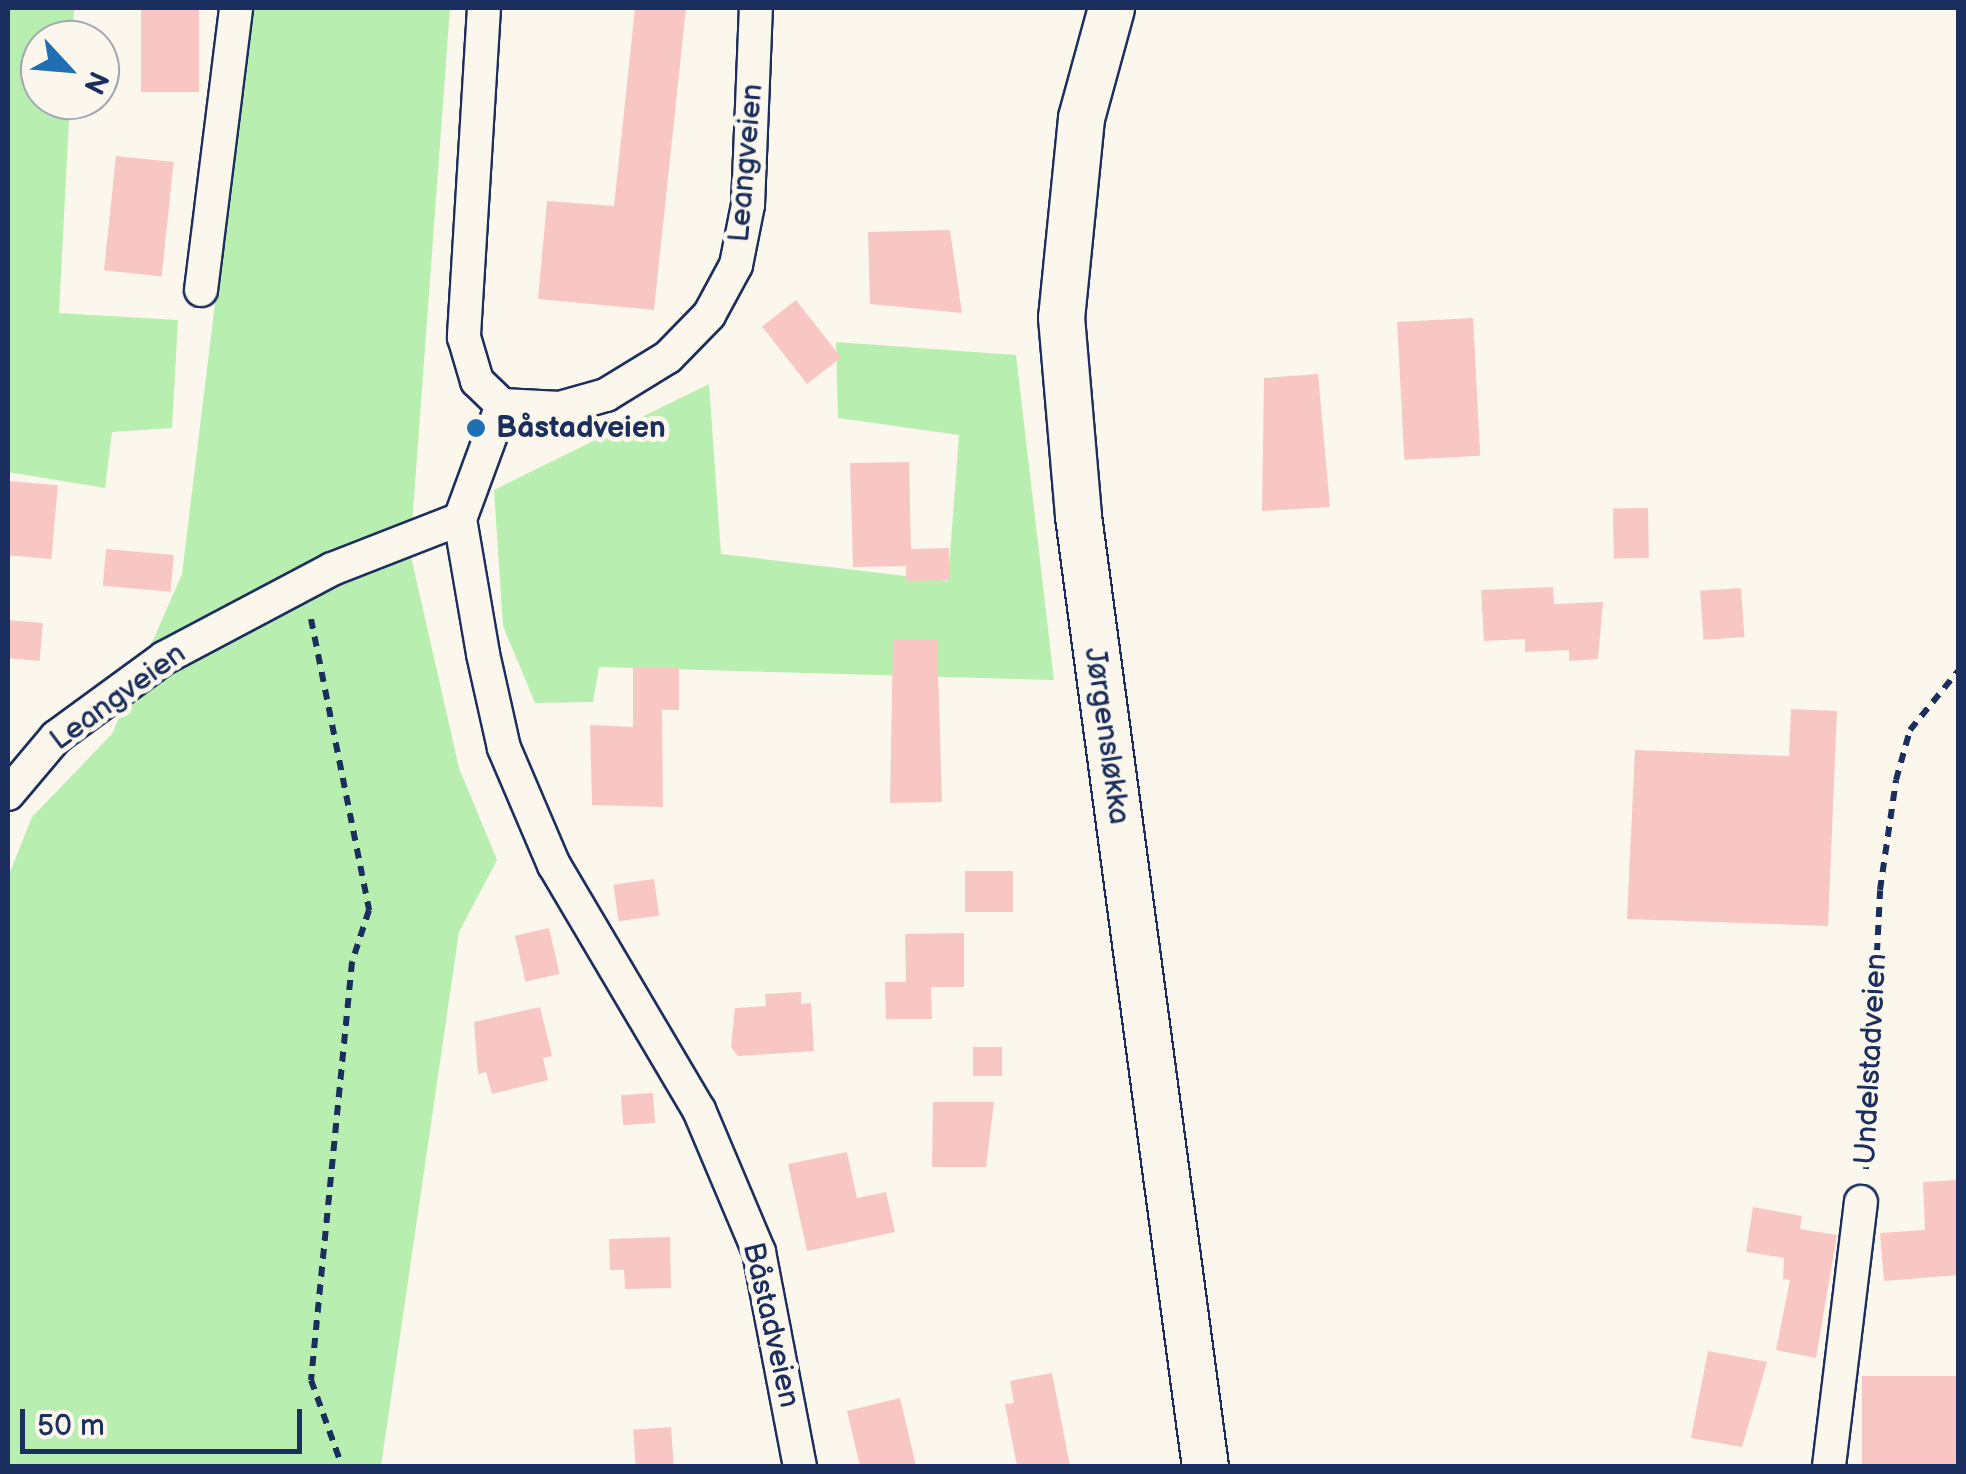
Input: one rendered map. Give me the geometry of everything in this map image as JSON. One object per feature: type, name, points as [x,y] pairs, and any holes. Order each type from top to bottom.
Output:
[{"type":"street","points":[[201,290],[236,8]]},
{"type":"street","points":[[460,519],[502,405],[477,381],[464,337],[484,8]]},
{"type":"street","name":"Leangveien","points":[[502,405],[560,408],[606,395],[668,357],[710,316],[736,264],[748,206],[756,8]]},
{"type":"street","name":"Jørgensløkka","points":[[1111,8],[1081,118],[1060,316],[1080,534],[1205,1466]]},
{"type":"street","name":"Leangveien","points":[[8,794],[56,737],[164,658],[304,584],[460,519]]},
{"type":"street","name":"Båstadveien","points":[[460,519],[504,748],[554,865],[699,1110],[759,1252],[800,1466]]},
{"type":"street","name":"Undelstadveien","points":[[1830,1466],[1862,1202]]},
{"type":"path","points":[[304,584],[369,910],[352,962],[311,1380],[342,1466]]},
{"type":"path","name":"Undelstadveien","points":[[1862,1202],[1880,890],[1896,780],[1910,730],[1958,671]]},
{"type":"green space","points":[[8,8],[74,8],[74,20],[20,20],[20,120],[69,120],[59,313],[178,320],[172,428],[112,432],[105,488],[8,472]]},
{"type":"green space","points":[[251,8],[450,8],[410,552],[459,768],[497,860],[459,932],[381,1466],[8,1466],[8,877],[32,817],[112,734],[182,574]]},
{"type":"green space","points":[[836,342],[1016,355],[1054,680],[599,667],[593,702],[535,703],[503,626],[494,490],[709,384],[721,554],[948,581],[959,435],[838,418]]},
{"type":"building","points":[[141,8],[199,8],[199,92],[141,92]]},
{"type":"building","points":[[635,8],[686,8],[654,310],[538,299],[547,201],[614,206]]},
{"type":"building","points":[[116,156],[174,162],[162,276],[104,270]]},
{"type":"building","points":[[950,230],[962,313],[870,304],[868,232]]},
{"type":"building","points":[[796,300],[841,358],[807,384],[762,326]]},
{"type":"building","points":[[1473,318],[1480,456],[1404,460],[1397,322]]},
{"type":"building","points":[[1318,374],[1330,507],[1262,511],[1264,378]]},
{"type":"building","points":[[909,462],[911,549],[949,548],[950,580],[906,581],[906,566],[853,567],[850,463]]},
{"type":"building","points":[[8,481],[58,485],[51,559],[8,555]]},
{"type":"building","points":[[1648,508],[1649,558],[1614,559],[1613,509]]},
{"type":"building","points":[[106,549],[174,555],[171,592],[103,586]]},
{"type":"building","points":[[1553,587],[1554,604],[1603,602],[1598,659],[1569,661],[1569,650],[1525,652],[1525,639],[1484,641],[1481,590]]},
{"type":"building","points":[[1741,588],[1744,637],[1704,640],[1700,591]]},
{"type":"building","points":[[8,620],[43,623],[40,661],[8,658]]},
{"type":"building","points":[[937,639],[942,802],[890,803],[893,640]]},
{"type":"building","points":[[633,668],[679,668],[679,710],[662,710],[663,807],[592,805],[590,725],[633,727]]},
{"type":"building","points":[[1791,709],[1837,711],[1828,926],[1627,919],[1635,750],[1789,756]]},
{"type":"building","points":[[965,871],[1013,871],[1013,912],[965,912]]},
{"type":"building","points":[[654,879],[659,916],[619,921],[613,885]]},
{"type":"building","points":[[549,928],[560,974],[525,982],[515,936]]},
{"type":"building","points":[[964,933],[964,987],[931,987],[932,1019],[886,1019],[885,982],[906,982],[905,934]]},
{"type":"building","points":[[801,992],[801,1004],[811,1003],[814,1051],[738,1056],[731,1047],[735,1008],[766,1006],[765,994]]},
{"type":"building","points":[[540,1007],[552,1056],[543,1058],[548,1080],[492,1094],[486,1072],[478,1074],[474,1022]]},
{"type":"building","points":[[973,1047],[1002,1047],[1002,1076],[973,1076]]},
{"type":"building","points":[[653,1093],[655,1123],[623,1125],[621,1095]]},
{"type":"building","points":[[933,1102],[994,1102],[986,1167],[932,1167]]},
{"type":"building","points":[[847,1152],[857,1198],[886,1192],[895,1232],[807,1251],[788,1164]]},
{"type":"building","points":[[1958,1180],[1958,1275],[1884,1281],[1880,1233],[1925,1230],[1923,1182]]},
{"type":"building","points":[[1753,1207],[1802,1216],[1800,1229],[1837,1235],[1816,1358],[1776,1350],[1790,1280],[1783,1279],[1784,1258],[1746,1252]]},
{"type":"building","points":[[670,1237],[671,1288],[625,1289],[624,1270],[610,1270],[609,1239]]},
{"type":"building","points":[[1708,1351],[1767,1362],[1742,1447],[1691,1438]]},
{"type":"building","points":[[1052,1373],[1070,1466],[1017,1466],[1005,1404],[1014,1403],[1010,1381]]},
{"type":"building","points":[[1862,1376],[1958,1376],[1958,1466],[1862,1466]]},
{"type":"building","points":[[900,1398],[916,1466],[860,1466],[847,1411]]},
{"type":"building","points":[[671,1427],[674,1466],[636,1466],[633,1430]]},
{"type":"place","name":"Båstadveien","points":[[476,428]]}]
